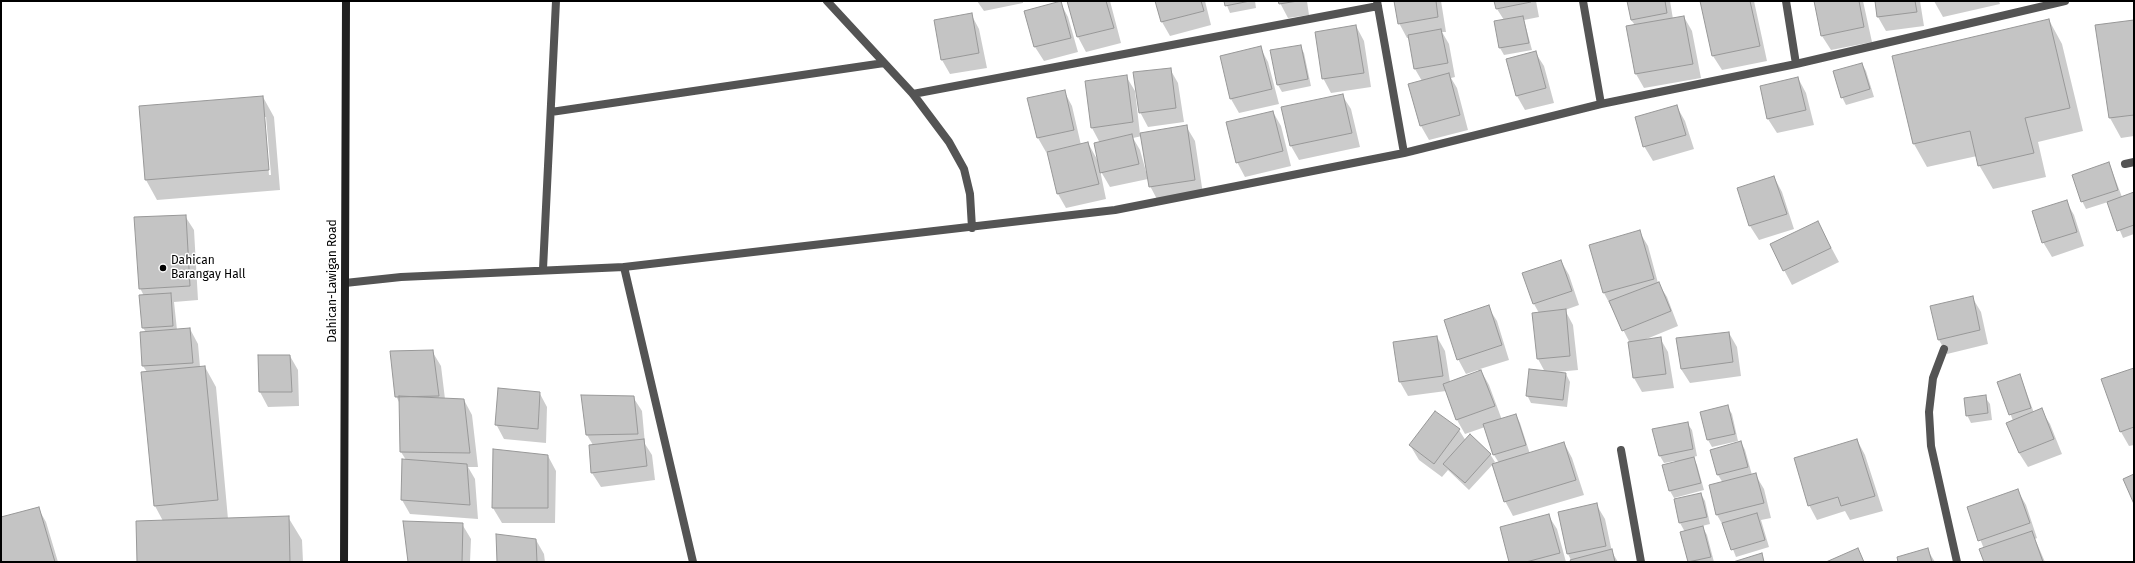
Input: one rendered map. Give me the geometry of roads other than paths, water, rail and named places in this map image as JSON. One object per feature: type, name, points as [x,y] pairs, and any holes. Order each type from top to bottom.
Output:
[{"type":"main road","name":"Dahican-Lawigan Road","points":[[344,562],[346,1]]},
{"type":"street","points":[[543,269],[556,1]]},
{"type":"street","points":[[827,1],[912,94],[949,142],[964,169],[970,194],[972,228]]},
{"type":"street","points":[[1584,1],[1602,104]]},
{"type":"street","points":[[1786,1],[1796,64]]},
{"type":"street","points":[[345,283],[401,277],[543,269],[624,267],[972,228],[1115,210],[1404,153],[1602,104],[1796,64],[2065,1]]},
{"type":"street","points":[[912,94],[1377,3],[1404,153]]},
{"type":"street","points":[[551,112],[884,63]]},
{"type":"street","points":[[2125,164],[2134,162]]},
{"type":"street","points":[[624,267],[693,562]]},
{"type":"street","points":[[1944,349],[1933,378],[1929,412],[1930,432],[1933,453],[1957,562]]},
{"type":"street","points":[[1621,450],[1641,562]]},
{"type":"place","name":"Dahican Barangay Hall","points":[[163,268]]}]
